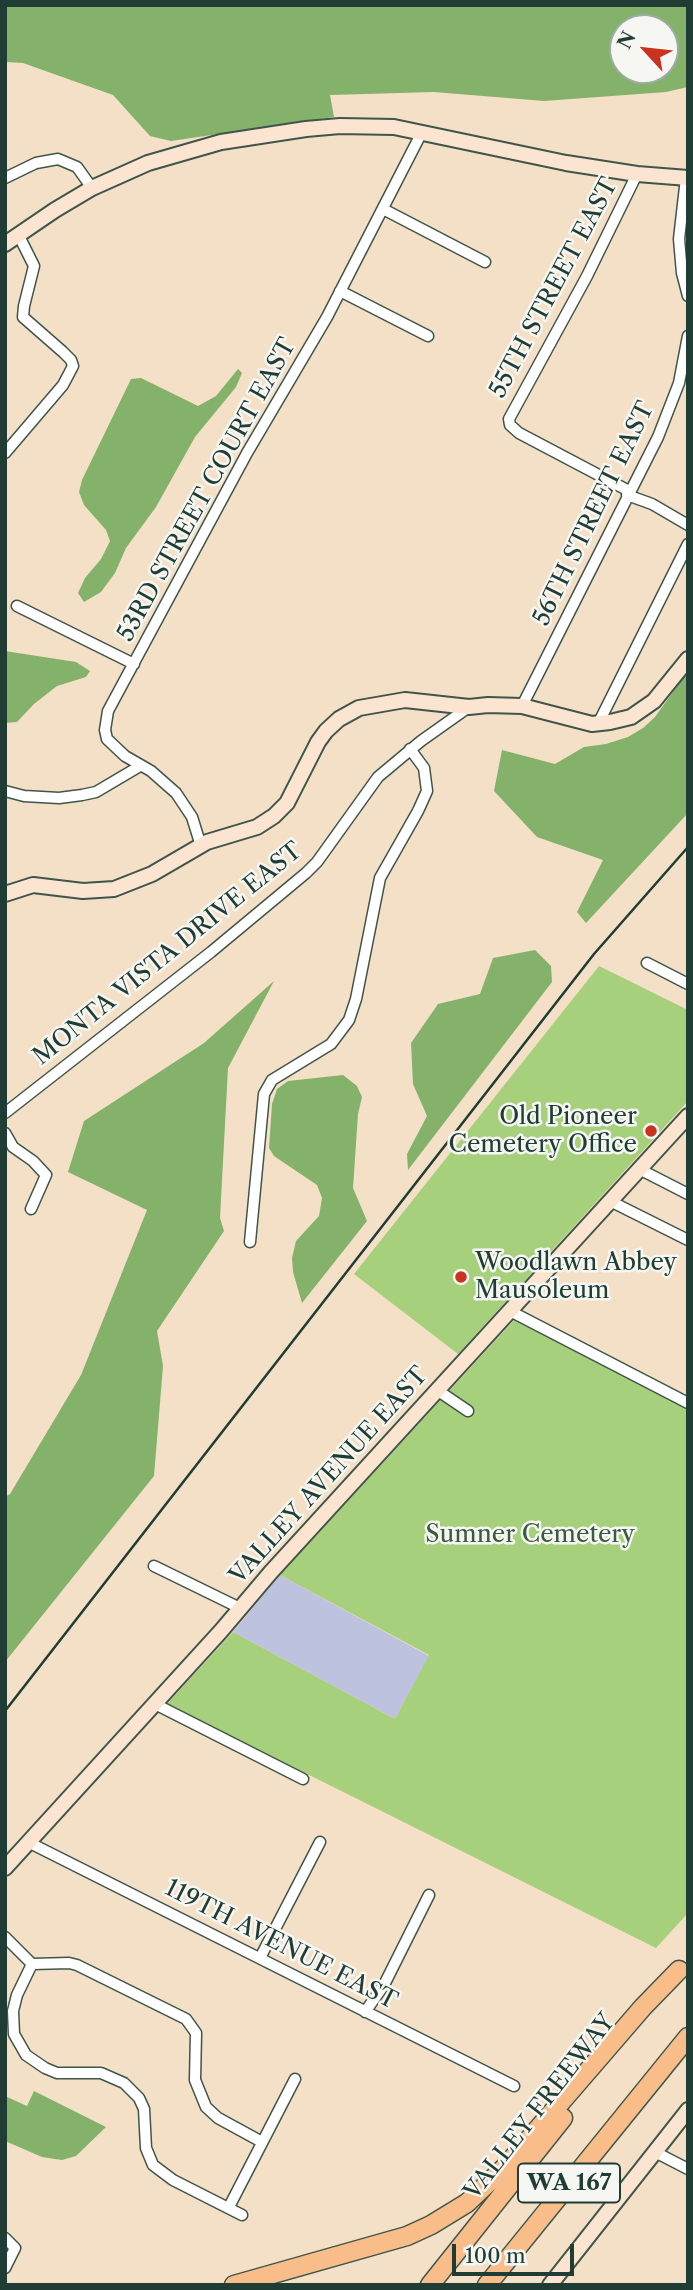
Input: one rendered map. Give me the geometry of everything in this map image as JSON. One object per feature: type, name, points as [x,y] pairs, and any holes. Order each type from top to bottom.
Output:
[{"type":"highway","points":[[234,2285],[407,2236],[459,2208],[505,2167],[643,2007],[683,1965]]},
{"type":"highway","name":"VALLEY FREEWAY","points":[[430,2285],[683,1965]]},
{"type":"highway","name":"WA 167","points":[[487,2285],[688,2037]]},
{"type":"highway","points":[[501,2285],[558,2212],[651,2082]]},
{"type":"street","points":[[5,244],[92,188],[160,159],[248,136],[340,126],[394,127],[539,158],[637,174],[687,178],[679,239],[682,273],[688,296]]},
{"type":"street","name":"53RD STREET COURT EAST","points":[[201,846],[192,817],[176,793],[159,777],[115,748],[107,739],[105,730],[108,711],[247,453],[312,344],[422,132]]},
{"type":"street","points":[[5,178],[36,163],[58,159],[77,167],[92,188]]},
{"type":"street","name":"55TH STREET EAST","points":[[628,493],[533,442],[513,429],[509,422],[582,286],[637,174]]},
{"type":"street","points":[[383,209],[485,262]]},
{"type":"street","points":[[5,453],[63,385],[73,366],[64,352],[23,317],[23,306],[34,266],[18,234]]},
{"type":"street","points":[[340,291],[428,335]]},
{"type":"street","name":"56TH STREET EAST","points":[[522,706],[658,437],[672,404],[688,336]]},
{"type":"street","points":[[628,493],[688,525]]},
{"type":"street","points":[[598,724],[688,544]]},
{"type":"street","points":[[17,606],[134,664]]},
{"type":"street","points":[[5,894],[33,885],[83,891],[114,890],[152,874],[201,846],[257,827],[274,816],[294,792],[318,742],[332,725],[348,713],[382,703],[405,700],[469,707],[522,706],[571,720],[598,724],[621,720],[640,712],[654,701],[688,659]]},
{"type":"street","name":"MONTA VISTA DRIVE EAST","points":[[5,1113],[211,952],[306,873],[317,862],[378,777],[469,707]]},
{"type":"street","points":[[250,1242],[264,1094],[272,1080],[331,1044],[349,1020],[356,999],[380,878],[427,791],[425,768],[411,749]]},
{"type":"street","points":[[5,791],[24,796],[82,795],[96,792],[140,766]]},
{"type":"street","points":[[648,963],[688,984]]},
{"type":"street","name":"VALLEY AVENUE EAST","points":[[5,1867],[688,1116]]},
{"type":"street","points":[[5,1133],[13,1147],[33,1161],[46,1175],[31,1209]]},
{"type":"street","points":[[643,1165],[645,1172],[688,1194]]},
{"type":"street","points":[[610,1201],[688,1240]]},
{"type":"street","points":[[510,1311],[688,1403]]},
{"type":"street","points":[[438,1390],[468,1411]]},
{"type":"street","points":[[154,1566],[240,1608]]},
{"type":"street","points":[[155,1704],[303,1779]]},
{"type":"street","name":"119TH AVENUE EAST","points":[[28,1842],[514,2086]]},
{"type":"street","points":[[260,1958],[320,1842]]},
{"type":"street","points":[[365,2011],[384,1985],[429,1895]]},
{"type":"street","points":[[5,1937],[32,1964],[77,1965],[186,2019],[196,2033],[198,2052],[195,2080],[206,2107],[227,2124],[262,2142]]},
{"type":"street","points":[[32,1964],[12,2011],[15,2034],[26,2055],[57,2073],[102,2073],[124,2083],[139,2098],[144,2109],[146,2148],[153,2165],[173,2180],[242,2215]]},
{"type":"street","points":[[229,2207],[295,2079]]},
{"type":"street","points":[[550,2285],[688,2110]]},
{"type":"street","points":[[655,2152],[688,2169]]},
{"type":"street","points":[[5,2238],[15,2248],[5,2268]]},
{"type":"shaded area","points":[[280,1575],[429,1656],[395,1719],[233,1632]]},
{"type":"green space","points":[[5,5],[688,5],[688,87],[666,92],[544,101],[434,92],[330,95],[334,117],[171,141],[150,136],[113,95],[23,63],[5,62]]},
{"type":"green space","points":[[238,369],[242,373],[236,387],[195,437],[156,507],[126,548],[115,573],[101,592],[84,602],[78,593],[110,541],[106,530],[84,505],[79,492],[82,480],[131,379],[141,378],[198,406],[216,396]]},
{"type":"green space","points":[[5,651],[76,662],[90,671],[86,677],[57,686],[17,722],[5,723]]},
{"type":"green space","points":[[688,671],[688,813],[586,923],[577,912],[603,860],[537,837],[494,791],[502,750],[555,764],[584,747],[628,737],[655,717]]},
{"type":"green space","points":[[535,950],[551,966],[552,982],[408,1170],[407,1154],[427,1116],[413,1084],[411,1043],[438,1004],[480,994],[493,958]]},
{"type":"green space","points":[[599,966],[688,1010],[688,1101],[458,1354],[354,1274]]},
{"type":"green space","points":[[274,981],[228,1068],[220,1218],[224,1231],[157,1331],[163,1366],[154,1476],[5,1662],[5,1497],[10,1494],[81,1375],[147,1210],[68,1172],[84,1121],[204,1043]]},
{"type":"green space","points":[[343,1075],[357,1086],[362,1097],[358,1114],[353,1188],[367,1221],[302,1303],[292,1258],[296,1241],[319,1216],[322,1198],[317,1185],[274,1156],[269,1148],[272,1104],[277,1089],[288,1081]]},
{"type":"green space","name":"Sumner Cemetery","points":[[517,1317],[688,1403],[688,1913],[656,1948],[167,1704],[233,1632],[395,1719],[429,1655],[280,1575]]},
{"type":"green space","points":[[34,2091],[106,2127],[76,2156],[62,2160],[42,2157],[5,2141],[5,2096],[27,2106]]},
{"type":"railway","points":[[5,1711],[594,954],[688,847]]},
{"type":"place","name":"Old Pioneer Cemetery Office","points":[[651,1131]]},
{"type":"place","name":"Woodlawn Abbey Mausoleum","points":[[461,1277]]}]
